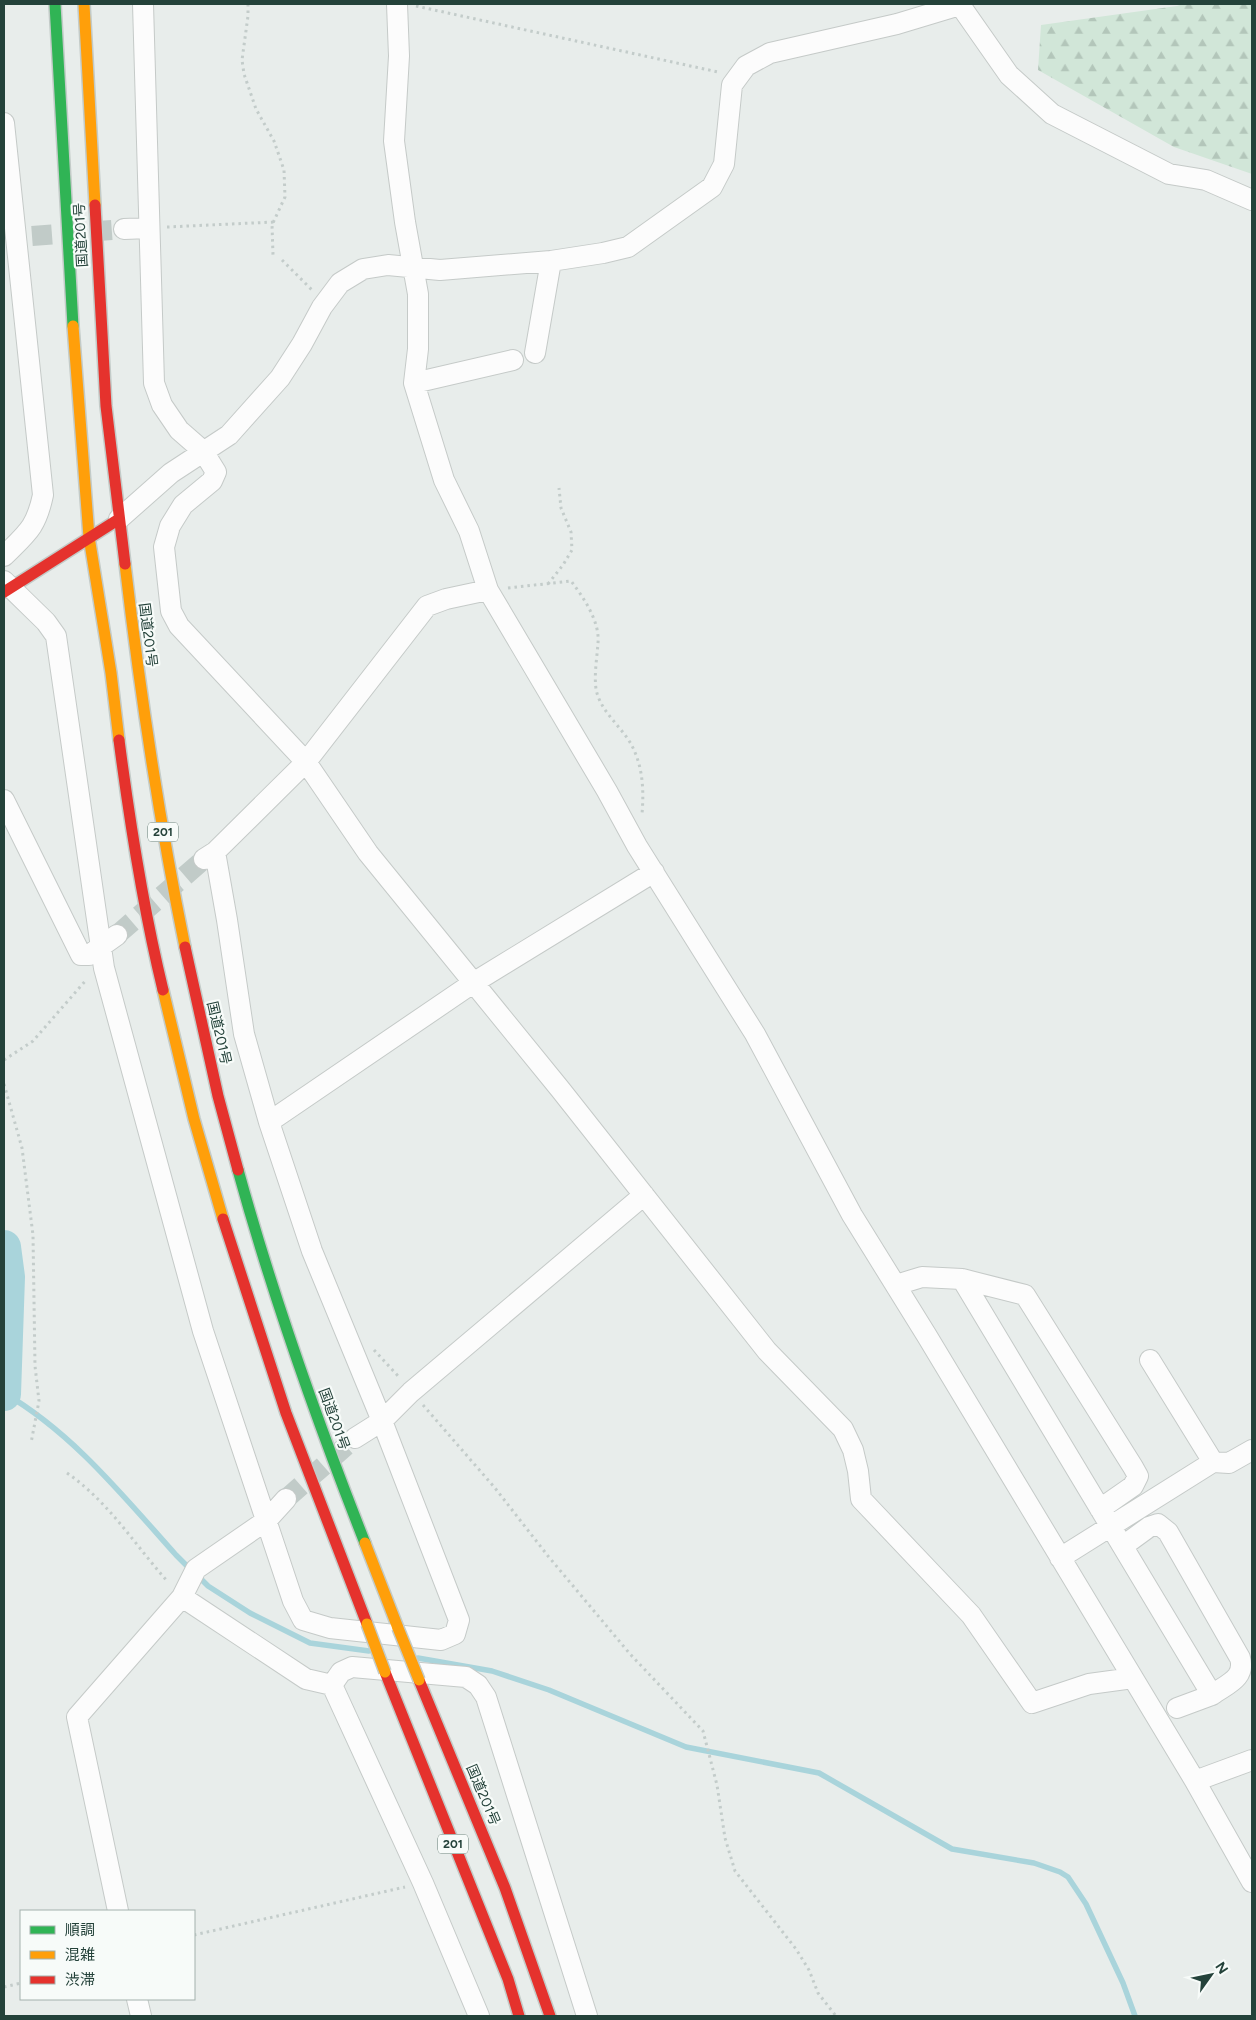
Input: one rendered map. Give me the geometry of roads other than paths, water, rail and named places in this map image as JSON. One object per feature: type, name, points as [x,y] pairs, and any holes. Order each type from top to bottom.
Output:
[{"type":"main road","name":"国道201号","points":[[55,4],[76,382],[89,537],[111,673],[128,810],[155,958],[194,1119],[231,1248],[286,1414],[385,1672],[508,1979],[519,2016]]},
{"type":"main road","name":"国道201号","points":[[84,4],[106,406],[137,666],[169,866],[188,964],[218,1096],[254,1227],[290,1339],[341,1482],[419,1680],[505,1887],[534,1965],[550,2016]]},
{"type":"main road","points":[[6,587],[119,519]]},
{"type":"street","points":[[143,4],[154,383],[162,405],[179,430],[203,451],[216,472],[212,481],[182,505],[170,526],[164,547],[171,611],[178,626],[306,762],[368,852],[560,1089],[767,1352],[843,1429],[853,1450],[858,1471],[861,1499],[971,1615],[1032,1703],[1089,1684],[1132,1678]]},
{"type":"street","points":[[398,4],[398,56],[394,141],[418,303],[418,349],[414,383],[444,480],[468,532],[488,590],[607,791],[637,846],[755,1034],[852,1215],[1195,1781],[1252,1882]]},
{"type":"street","points":[[119,519],[170,473],[228,436],[280,378],[302,344],[324,303],[340,283],[363,269],[388,265],[413,269],[440,270],[551,261],[603,253],[628,247],[712,187],[724,164],[732,85],[746,66],[770,53],[897,24],[960,5],[1009,75],[1052,114],[1169,174],[1206,180],[1252,200]]},
{"type":"street","points":[[4,123],[23,236],[43,494],[39,515],[30,530],[4,556]]},
{"type":"street","points":[[124,229],[150,228]]},
{"type":"street","points":[[535,353],[551,261]]},
{"type":"street","points":[[414,383],[513,360]]},
{"type":"street","points":[[6,587],[46,622],[56,636],[103,958],[203,1331],[293,1601],[303,1620],[330,1628],[441,1640],[455,1634],[459,1620],[382,1421],[315,1260],[269,1122],[244,1034],[227,920],[209,856],[306,762],[427,606],[446,599],[488,590]]},
{"type":"street","points":[[4,800],[81,955],[103,958]]},
{"type":"street","points":[[269,1122],[473,983],[654,872]]},
{"type":"street","points":[[103,958],[117,935]]},
{"type":"street","points":[[355,1438],[382,1421],[411,1392],[644,1195]]},
{"type":"street","points":[[896,1285],[922,1277],[962,1279],[1025,1295],[1138,1476],[1132,1486],[1100,1509]]},
{"type":"street","points":[[962,1279],[1212,1695]]},
{"type":"street","points":[[1150,1360],[1213,1462]]},
{"type":"street","points":[[1060,1558],[1213,1462],[1230,1463],[1252,1450]]},
{"type":"street","points":[[118,1910],[77,1717],[184,1594],[196,1569],[267,1520],[286,1499]]},
{"type":"street","points":[[1122,1546],[1150,1527],[1158,1524],[1168,1532],[1240,1658],[1243,1667],[1240,1674],[1212,1695],[1177,1708]]},
{"type":"street","points":[[184,1594],[306,1679],[332,1685]]},
{"type":"street","points":[[332,1685],[340,1672],[352,1667],[466,1677],[482,1690],[486,1697],[587,2016]]},
{"type":"street","points":[[332,1685],[423,1883],[479,2016]]},
{"type":"street","points":[[1195,1781],[1252,1760]]},
{"type":"street","points":[[137,2000],[140,2016]]},
{"type":"waterway","points":[[4,1247],[8,1277],[4,1394]]},
{"type":"waterway","points":[[4,1393],[53,1427],[75,1447],[117,1489],[191,1570]]},
{"type":"waterway","points":[[198,1576],[208,1586],[250,1613],[310,1643],[369,1651]]},
{"type":"waterway","points":[[418,1658],[492,1671],[549,1690],[686,1747],[819,1773],[952,1849],[1034,1863],[1060,1872],[1068,1877],[1086,1904],[1123,1983],[1135,2016]]},
{"type":"tunnel","points":[[32,236],[124,229]]},
{"type":"tunnel","points":[[117,935],[203,860]]},
{"type":"tunnel","points":[[286,1499],[355,1438]]}]
